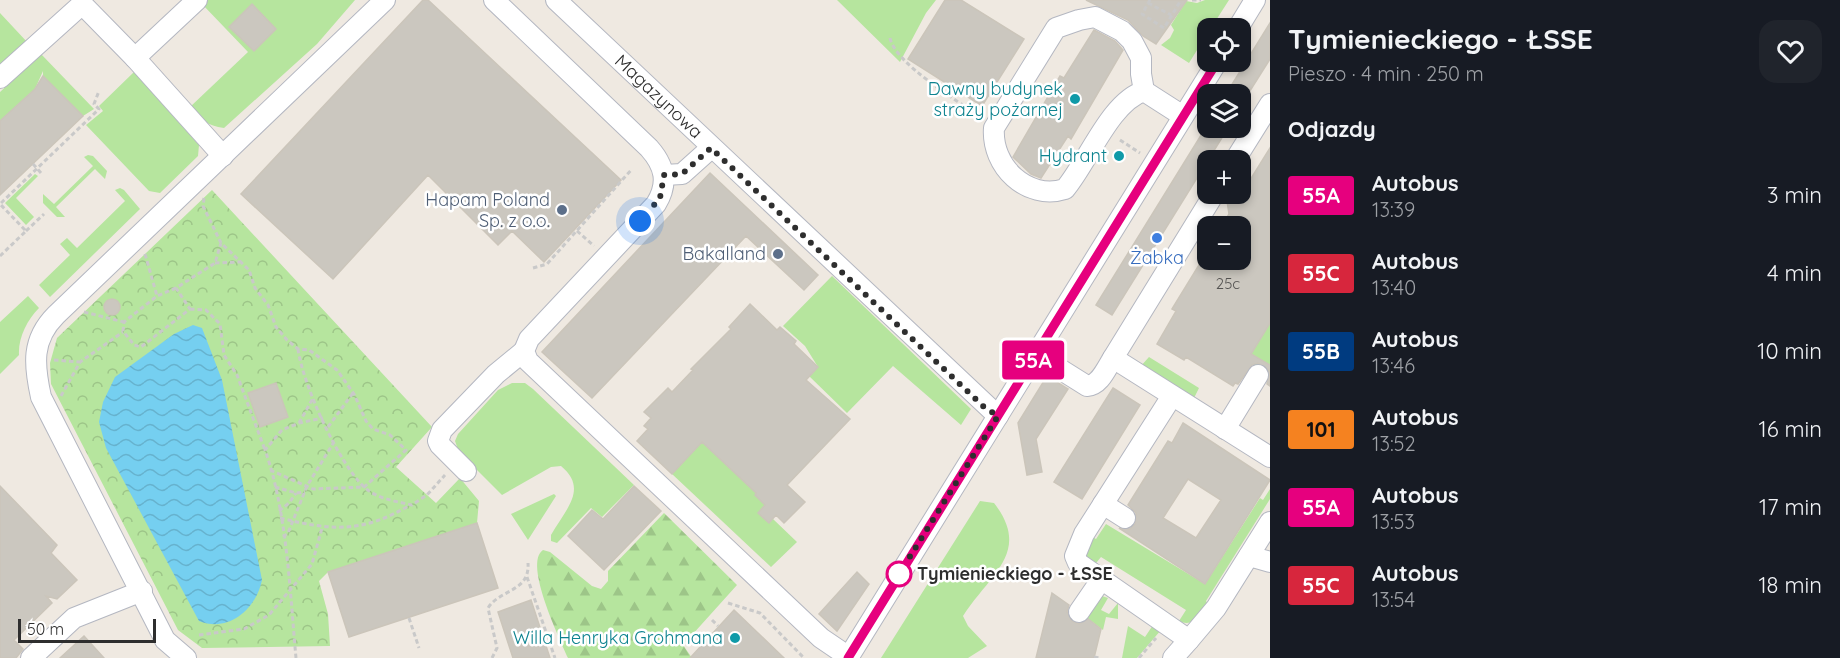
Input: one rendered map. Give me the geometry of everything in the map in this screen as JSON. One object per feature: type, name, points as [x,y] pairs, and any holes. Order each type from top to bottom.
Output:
[{"type":"street","points":[[135,58],[197,0]]},
{"type":"street","points":[[186,658],[165,640],[41,397],[36,372],[40,335],[47,324],[385,0]]},
{"type":"street","points":[[462,467],[440,445],[438,441],[442,430],[496,374],[524,351],[529,339],[656,204],[664,186],[663,165],[649,148],[494,0]]},
{"type":"street","name":"Magazynowa","points":[[556,0],[984,407],[998,416]]},
{"type":"street","points":[[1244,18],[1256,0]]},
{"type":"street","points":[[0,78],[80,6],[85,7],[224,156]]},
{"type":"street","points":[[1144,91],[1134,94],[1119,111],[1069,185],[1060,191],[1038,192],[1004,168],[996,147],[994,128],[1056,28],[1079,20],[1095,17],[1122,31],[1136,47],[1141,58],[1140,74],[1144,91],[1183,116]]},
{"type":"street","points":[[524,351],[531,365],[821,638],[848,657],[1211,72]]},
{"type":"street","points":[[1241,150],[1270,104]]},
{"type":"street","points":[[664,175],[682,174],[711,148]]},
{"type":"street","points":[[1036,354],[1087,386],[1094,385],[1208,204]]},
{"type":"street","points":[[1113,358],[1270,458]]},
{"type":"street","points":[[1225,429],[1258,375]]},
{"type":"street","points":[[1172,396],[1084,534],[1075,556],[1083,567],[1189,640]]},
{"type":"street","points":[[1103,504],[1125,518]]},
{"type":"street","points":[[1173,658],[1216,608],[1270,522]]},
{"type":"street","points":[[1249,556],[1270,562]]},
{"type":"street","points":[[1079,612],[1101,580]]},
{"type":"street","points":[[31,658],[74,618],[142,591]]},
{"type":"path","points":[[1172,15],[1149,2],[1142,14],[1164,28],[1172,15],[1181,0]]},
{"type":"path","points":[[1192,0],[1201,0]]},
{"type":"path","points":[[890,38],[892,47],[904,60],[994,128]]},
{"type":"path","points":[[26,231],[0,204],[99,109],[94,104],[99,90]]},
{"type":"path","points":[[33,164],[41,173]]},
{"type":"path","points":[[533,268],[547,264],[632,169]]},
{"type":"path","points":[[202,194],[205,201],[203,206],[221,243],[249,270],[255,288],[268,306],[276,327],[298,349],[301,368],[313,398],[334,441],[364,487],[378,496],[412,505]]},
{"type":"path","points":[[0,256],[44,214]]},
{"type":"path","points":[[577,231],[597,249]]},
{"type":"path","points":[[215,263],[221,243]]},
{"type":"path","points":[[144,249],[157,296]]},
{"type":"path","points":[[240,262],[215,263],[176,288],[157,296],[124,322],[123,331],[134,345],[141,347],[190,309],[206,310],[220,324],[224,355],[237,375],[272,471],[290,588],[296,658]]},
{"type":"path","points":[[176,288],[190,309]]},
{"type":"path","points":[[79,311],[124,322]]},
{"type":"path","points":[[55,401],[60,398],[69,376],[80,362],[123,331]]},
{"type":"path","points":[[272,471],[313,489],[364,487],[406,450],[390,435],[373,429],[366,421],[353,393],[337,370],[309,350],[298,349]]},
{"type":"path","points":[[47,360],[80,362]]},
{"type":"path","points":[[328,427],[353,393]]},
{"type":"path","points":[[299,423],[313,398]]},
{"type":"path","points":[[265,450],[282,430],[299,423],[323,418]]},
{"type":"path","points":[[283,537],[288,533],[307,486],[334,441]]},
{"type":"path","points":[[280,518],[322,528],[362,527],[389,518],[412,505],[462,467]]},
{"type":"path","points":[[279,511],[285,508],[298,492],[298,484]]},
{"type":"path","points":[[275,487],[304,492]]},
{"type":"path","points":[[199,635],[232,632],[253,625],[269,615],[312,564],[322,528]]},
{"type":"path","points":[[528,563],[527,577],[555,658]]},
{"type":"path","points":[[492,658],[497,648],[488,608],[492,602],[512,592],[527,577]]},
{"type":"path","points":[[728,603],[760,613],[804,658]]},
{"type":"path","points":[[409,618],[419,648]]},
{"type":"path","points":[[712,620],[718,626]]},
{"type":"path","points":[[1139,658],[1167,626]]},
{"type":"path","points":[[1095,657],[1100,658]]},
{"type":"green space","points":[[207,0],[355,0],[317,44],[224,128],[213,126],[190,107],[248,52],[202,4]]},
{"type":"green space","points":[[837,0],[936,0],[926,13],[900,62]]},
{"type":"green space","points":[[1205,0],[1229,0],[1217,18],[1197,18],[1197,50],[1189,63],[1161,45],[1170,38],[1174,30],[1171,25],[1186,1],[1197,3]]},
{"type":"green space","points":[[0,13],[28,43],[0,70]]},
{"type":"green space","points":[[41,54],[94,109],[83,116],[43,76],[43,71],[35,89],[0,121],[0,92]]},
{"type":"green space","points":[[134,72],[199,145],[198,156],[160,193],[149,191],[86,125],[103,111],[99,106]]},
{"type":"green space","points":[[93,156],[107,171],[105,179],[95,169],[56,207],[65,217],[57,217],[43,203],[43,194],[54,204],[93,166],[84,157]]},
{"type":"green space","points":[[35,174],[38,176],[16,198],[34,217],[26,225],[5,203]]},
{"type":"green space","points":[[120,188],[140,209],[50,297],[39,285],[70,255],[60,244],[67,238],[77,248],[125,201],[115,190]]},
{"type":"green space","points":[[212,190],[432,427],[396,467],[436,503],[460,478],[479,501],[477,523],[328,572],[319,581],[328,614],[330,646],[202,648],[178,630],[51,384],[50,363],[57,338]]},
{"type":"green space","points":[[832,276],[971,409],[961,425],[893,366],[847,413],[809,376],[818,367],[805,346],[783,326]]},
{"type":"green space","points":[[28,296],[39,308],[24,330],[19,355],[0,374],[0,322]]},
{"type":"green space","points":[[1270,323],[1270,379],[1252,368],[1258,358],[1251,354]]},
{"type":"green space","points":[[1149,357],[1199,388],[1193,400],[1140,367]]},
{"type":"green space","points":[[512,383],[525,383],[533,389],[634,485],[602,517],[591,508],[557,543],[551,541],[551,535],[568,508],[574,491],[569,475],[561,466],[551,467],[502,495],[459,452],[455,441],[458,434],[498,390]]},
{"type":"green space","points":[[702,442],[756,493],[755,495],[765,505],[758,513],[768,522],[773,519],[797,542],[771,567],[672,474]]},
{"type":"green space","points":[[1270,489],[1270,499],[1206,601],[1209,606],[1192,622],[1179,621],[1186,610],[1101,557],[1092,568],[1087,560],[1086,549],[1091,536],[1096,539],[1106,524],[1205,584],[1260,498],[1263,500]]},
{"type":"green space","points":[[554,494],[556,496],[528,540],[511,514]]},
{"type":"green space","points":[[980,501],[994,503],[1005,520],[1009,535],[1008,549],[1003,562],[963,616],[968,626],[987,646],[968,658],[881,658]]},
{"type":"green space","points":[[664,513],[737,585],[683,645],[692,658],[568,658],[551,619],[540,585],[537,570],[538,558],[543,550],[550,552],[592,586],[601,589],[608,581],[608,571]]},
{"type":"green space","points":[[1102,596],[1108,598],[1101,610],[1109,614],[1118,603],[1118,619],[1106,617],[1103,630],[1083,615]]},
{"type":"green space","points":[[1153,625],[1161,630],[1137,658],[1122,658],[1128,626],[1145,637]]},
{"type":"water","points":[[193,325],[202,328],[222,380],[262,580],[259,591],[247,609],[240,616],[221,624],[199,621],[106,448],[99,422],[103,402],[115,377],[174,334]]},
{"type":"building","points":[[423,0],[428,0],[621,180],[544,262],[512,231],[498,245],[428,175],[333,279],[241,194]]},
{"type":"building","points":[[945,0],[961,0],[1024,39],[982,106],[908,59]]},
{"type":"building","points":[[1086,0],[1187,0],[1156,44],[1143,36],[1128,20]]},
{"type":"building","points":[[252,4],[276,29],[254,51],[229,27]]},
{"type":"building","points":[[1270,23],[1270,59],[1251,89],[1251,84],[1232,84],[1240,72],[1251,72],[1251,54]]},
{"type":"building","points":[[1094,30],[1115,41],[1123,50],[1071,139],[1068,136],[1041,178],[1031,174],[1013,157],[1060,76],[1064,78]]},
{"type":"building","points":[[43,76],[83,116],[0,195],[0,121],[35,89]]},
{"type":"building","points":[[1199,138],[1222,138],[1214,150],[1197,150],[1197,178],[1112,315],[1096,305]]},
{"type":"building","points":[[1270,148],[1270,323],[1251,354],[1270,365],[1270,386],[1267,384],[1269,370],[1258,363],[1252,365],[1238,384],[1235,383],[1233,386],[1186,357],[1184,360],[1157,344],[1176,311],[1172,309],[1197,268],[1197,270],[1251,270],[1251,216],[1228,216],[1227,204],[1251,204],[1251,179]]},
{"type":"building","points":[[710,173],[818,275],[804,290],[746,236],[592,398],[542,352]]},
{"type":"building","points":[[112,299],[120,307],[112,315],[104,307]]},
{"type":"building","points":[[750,304],[777,330],[780,327],[796,341],[794,344],[818,367],[806,380],[850,419],[787,485],[805,502],[784,523],[776,515],[769,523],[758,513],[765,505],[755,495],[756,493],[702,442],[672,474],[637,441],[648,429],[644,426],[651,418],[644,412],[668,388],[672,392],[693,370],[691,369],[731,329],[729,327]]},
{"type":"building","points":[[1047,376],[1068,389],[1036,439],[1042,472],[1027,475],[1018,423]]},
{"type":"building","points":[[276,383],[288,417],[260,427],[248,393]]},
{"type":"building","points":[[1113,388],[1140,405],[1082,499],[1054,482]]},
{"type":"building","points":[[1183,423],[1270,480],[1205,584],[1119,528],[1130,529],[1135,524],[1136,513],[1128,505],[1168,441],[1172,443]],"holes":[[[1188,479],[1221,500],[1196,538],[1163,518]]]},
{"type":"building","points":[[0,486],[57,545],[51,553],[77,580],[57,599],[46,596],[52,603],[14,640],[23,649],[16,658],[0,658]]},
{"type":"building","points":[[634,486],[661,511],[604,570],[568,536],[592,510],[603,519]]},
{"type":"building","points":[[477,523],[498,588],[349,637],[328,572]]},
{"type":"building","points":[[857,572],[869,584],[837,631],[819,614]]},
{"type":"building","points":[[1052,593],[1069,605],[1067,612],[1072,621],[1079,624],[1088,619],[1101,629],[1094,658],[1036,658]]},
{"type":"building","points":[[531,600],[550,658],[513,658],[498,612]]},
{"type":"building","name":"Willa Henryka Grohmana","points":[[734,610],[784,658],[690,658]]},
{"type":"building","points":[[84,636],[104,658],[60,658]]},
{"type":"bus line","name":"55A","points":[[848,658],[1211,72]]},
{"type":"place","name":"Dawny budynek straży pożarnej","points":[[1075,99]]},
{"type":"place","name":"Hydrant","points":[[1119,156]]},
{"type":"place","name":"Hapam Poland Sp. z o.o.","points":[[562,210]]},
{"type":"place","name":"Żabka","points":[[1157,238]]},
{"type":"place","name":"Bakalland","points":[[778,254]]},
{"type":"place","name":"Tymienieckiego - ŁSSE","points":[[899,574]]},
{"type":"place","name":"Willa Henryka Grohmana","points":[[735,638]]},
{"type":"route","points":[[640,221],[660,198],[664,186],[664,175],[682,174],[691,169],[711,148],[984,407],[998,416],[899,574]]}]
